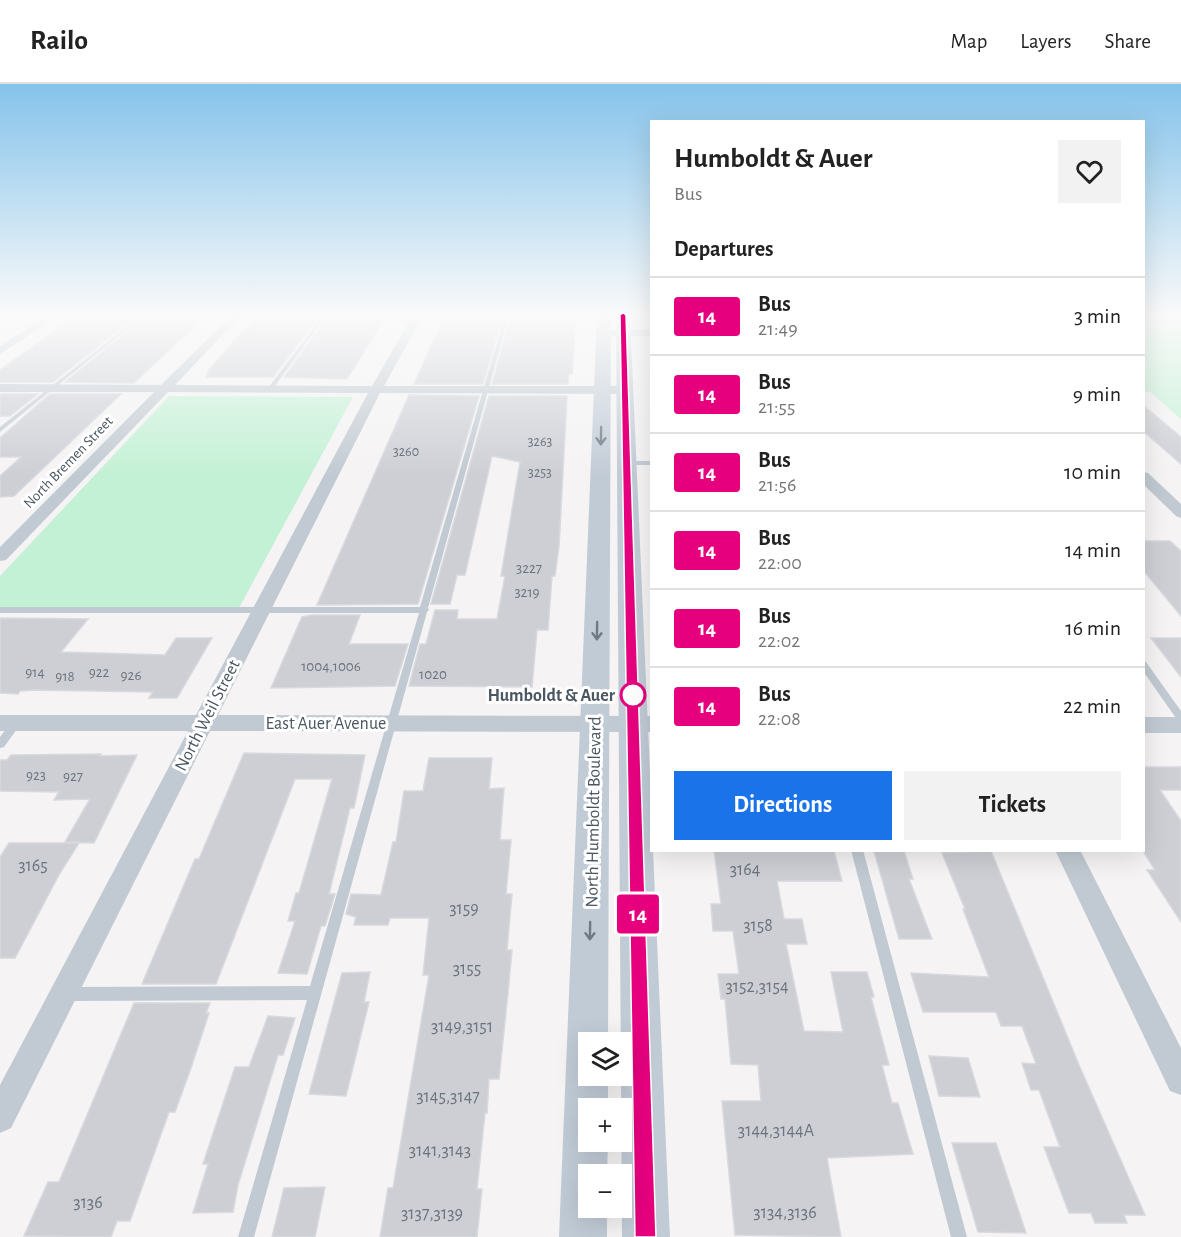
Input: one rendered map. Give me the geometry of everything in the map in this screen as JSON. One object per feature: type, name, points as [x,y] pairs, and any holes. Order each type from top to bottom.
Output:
[{"type":"main road","name":"North Humboldt Boulevard","points":[[583,1237],[595,724],[616,369]]},
{"type":"main road","name":"North Humboldt Boulevard","points":[[614,390],[639,463],[646,1237]]},
{"type":"street","name":"North Bremen Street","points":[[0,556],[182,369]]},
{"type":"street","name":"North Weil Street","points":[[0,1117],[387,369]]},
{"type":"street","points":[[0,388],[614,390]]},
{"type":"street","points":[[1145,478],[1181,513]]},
{"type":"street","name":"East Auer Avenue","points":[[8,723],[642,724]]},
{"type":"street","points":[[1145,725],[1181,725]]},
{"type":"street","points":[[1068,852],[1181,1080]]},
{"type":"lane","points":[[0,430],[76,369]]},
{"type":"lane","points":[[270,389],[285,369]]},
{"type":"lane","points":[[246,1237],[492,369]]},
{"type":"lane","points":[[0,610],[260,612],[425,610]]},
{"type":"lane","points":[[1145,667],[1181,718]]},
{"type":"lane","points":[[0,744],[8,723]]},
{"type":"lane","points":[[857,852],[959,1237]]},
{"type":"lane","points":[[64,994],[315,993]]},
{"type":"green space","points":[[1145,369],[1181,369],[1181,419],[1150,392],[1145,392]]},
{"type":"green space","points":[[169,396],[353,397],[239,608],[0,607],[0,576]]},
{"type":"building","points":[[70,369],[53,382],[0,382],[0,370]]},
{"type":"building","points":[[81,369],[149,369],[134,383],[65,382]]},
{"type":"building","points":[[210,369],[279,369],[273,377],[206,377],[210,372],[207,372]]},
{"type":"building","points":[[290,369],[353,369],[347,379],[284,377]]},
{"type":"building","points":[[421,369],[487,369],[483,384],[414,384]]},
{"type":"building","points":[[496,369],[572,369],[568,384],[492,384]]},
{"type":"building","points":[[0,394],[38,394],[10,416],[0,416]]},
{"type":"building","points":[[50,394],[121,394],[14,496],[0,497],[0,476],[21,457],[0,457],[0,438]]},
{"type":"building","points":[[409,395],[479,396],[418,604],[317,605]]},
{"type":"building","points":[[489,396],[567,396],[559,546],[555,576],[552,576],[548,630],[537,630],[532,687],[409,686],[420,644],[426,644],[435,610],[458,610],[457,619],[497,619],[505,576],[501,576],[520,462],[492,456],[465,575],[457,575],[450,604],[431,604]]},
{"type":"building","points":[[1145,407],[1181,437],[1181,464],[1145,433]]},
{"type":"building","points":[[1145,541],[1170,541],[1181,551],[1181,616],[1145,572]]},
{"type":"building","points":[[360,615],[349,644],[408,644],[395,686],[271,688],[302,617]]},
{"type":"building","points":[[0,618],[88,619],[61,652],[165,655],[176,638],[212,638],[177,698],[149,698],[153,692],[34,690],[20,691],[18,694],[0,693]]},
{"type":"building","points":[[1151,638],[1181,638],[1181,677]]},
{"type":"building","points":[[244,753],[365,755],[354,808],[350,808],[329,894],[335,894],[325,926],[321,926],[307,974],[278,973],[295,921],[288,921],[296,893],[299,893],[332,779],[295,779],[216,984],[142,984],[195,859],[199,859]]},
{"type":"building","points":[[101,754],[100,756],[137,755],[94,843],[65,842],[90,799],[54,800],[59,792],[0,791],[0,760],[7,760],[11,755]]},
{"type":"building","points":[[429,758],[492,758],[489,789],[504,788],[500,840],[511,840],[506,894],[512,894],[507,950],[512,950],[508,993],[499,1079],[489,1079],[477,1189],[482,1189],[477,1237],[380,1237],[388,1188],[393,1188],[429,975],[423,975],[429,918],[390,918],[388,925],[354,925],[356,917],[346,914],[351,894],[381,895],[393,842],[396,842],[404,791],[423,791]]},
{"type":"building","points":[[1145,767],[1181,767],[1181,790],[1160,790],[1181,821],[1181,922],[1147,870],[1155,870],[1144,852]]},
{"type":"building","points":[[9,843],[79,843],[60,873],[15,958],[0,958],[0,857]]},
{"type":"building","points":[[714,852],[834,852],[842,881],[777,881],[784,919],[802,919],[807,944],[786,944],[804,1031],[843,1032],[831,972],[867,972],[874,997],[871,997],[889,1065],[882,1065],[892,1103],[898,1103],[913,1154],[827,1158],[841,1237],[735,1235],[722,1101],[761,1101],[758,1065],[731,1064],[725,999],[721,999],[718,974],[739,974],[733,931],[713,931],[711,904],[721,904]]},
{"type":"building","points":[[874,852],[904,852],[913,879],[909,879],[932,939],[899,939]]},
{"type":"building","points":[[991,852],[1079,1065],[1145,1215],[1124,1215],[1127,1223],[1095,1223],[1091,1213],[1069,1213],[1044,1147],[1060,1147],[1039,1090],[1031,1090],[1022,1063],[1036,1064],[1022,1026],[1001,1026],[996,1012],[923,1012],[911,973],[989,977],[942,853]]},
{"type":"building","points":[[370,972],[364,1002],[369,1002],[346,1096],[309,1094],[342,973]]},
{"type":"building","points":[[134,1003],[210,1003],[206,1013],[209,1013],[175,1112],[169,1112],[130,1221],[117,1221],[111,1237],[24,1236],[48,1182],[59,1182]]},
{"type":"building","points":[[268,1016],[295,1018],[283,1055],[278,1055],[238,1185],[233,1212],[193,1213],[208,1164],[203,1164],[235,1067],[249,1067]]},
{"type":"building","points":[[929,1056],[968,1058],[980,1097],[939,1096]]},
{"type":"building","points":[[952,1143],[996,1143],[1026,1233],[978,1232]]},
{"type":"building","points":[[325,1187],[315,1237],[272,1237],[284,1188]]},
{"type":"bus line","name":"14","points":[[625,369],[646,1237]]},
{"type":"place","name":"Humboldt & Auer","points":[[633,695]]}]
